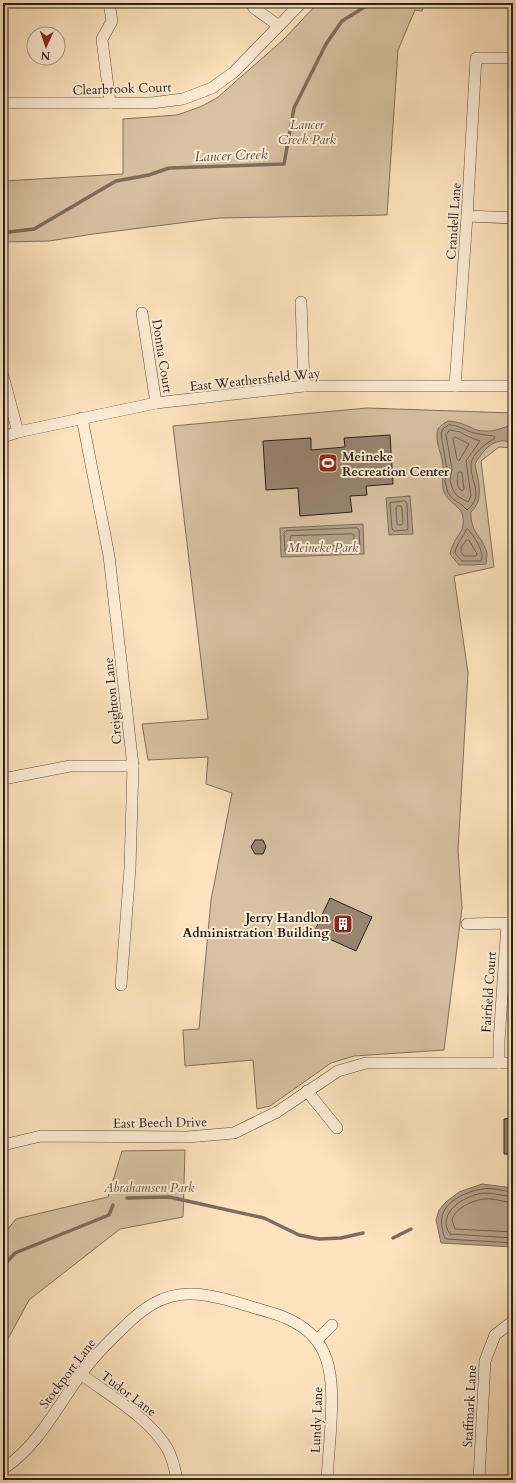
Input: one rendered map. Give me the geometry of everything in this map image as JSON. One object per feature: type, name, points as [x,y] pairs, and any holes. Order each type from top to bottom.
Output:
[{"type":"street","points":[[109,3],[112,20],[102,39],[110,103]]},
{"type":"street","points":[[251,3],[254,8],[279,26]]},
{"type":"street","name":"Clearbrook Court","points":[[3,103],[151,103],[183,99],[212,88],[234,72],[279,26],[296,5]]},
{"type":"street","name":"Crandell Lane","points":[[456,386],[476,58],[513,58]]},
{"type":"street","points":[[467,216],[513,218]]},
{"type":"street","points":[[301,302],[304,386]]},
{"type":"street","name":"Donna Court","points":[[142,313],[156,403]]},
{"type":"street","points":[[3,376],[18,432]]},
{"type":"street","name":"East Weathersfield Way","points":[[3,436],[156,403],[304,386],[513,386]]},
{"type":"street","name":"Creighton Lane","points":[[82,418],[109,556],[133,766],[130,868],[121,985]]},
{"type":"street","points":[[3,779],[70,766],[133,766]]},
{"type":"street","name":"Fairfield Court","points":[[467,924],[510,924],[499,1041],[499,1063]]},
{"type":"street","name":"East Beech Drive","points":[[3,1145],[41,1136],[187,1137],[234,1133],[277,1112],[338,1071],[366,1063],[513,1063]]},
{"type":"street","points":[[307,1091],[337,1128]]},
{"type":"street","name":"Stockport Lane","points":[[3,1469],[24,1452],[41,1433],[99,1350],[146,1307],[173,1295],[190,1294],[207,1296],[290,1319],[317,1340]]},
{"type":"street","name":"Staffmark Lane","points":[[479,1480],[485,1362],[495,1335],[513,1321]]},
{"type":"street","points":[[317,1340],[332,1325]]},
{"type":"street","name":"Lundy Lane","points":[[317,1340],[323,1350],[332,1378],[333,1395],[327,1480]]},
{"type":"street","name":"Tudor Lane","points":[[81,1374],[141,1418],[155,1432],[167,1449],[177,1480]]},
{"type":"green space","name":"Lancer Creek Park","points":[[318,3],[425,3],[422,11],[415,10],[398,50],[387,215],[219,218],[49,241],[3,242],[3,181],[123,174],[123,119],[177,115],[200,107],[217,98],[283,40]]},
{"type":"green space","name":"Meineke Park","points":[[367,408],[513,413],[513,448],[499,447],[481,461],[494,567],[454,576],[468,673],[458,851],[462,908],[444,1050],[354,1056],[331,1063],[270,1106],[257,1109],[253,1060],[185,1066],[183,1030],[199,1029],[211,900],[232,793],[206,784],[208,757],[148,760],[142,724],[208,719],[173,426]]},
{"type":"green space","name":"Abrahamsen Park","points":[[185,1150],[183,1217],[120,1229],[29,1300],[3,1348],[3,1235],[16,1219],[108,1197],[122,1151]]},
{"type":"water","points":[[448,421],[459,423],[481,431],[497,430],[513,424],[513,443],[502,441],[489,446],[475,464],[479,483],[479,496],[475,507],[471,512],[471,519],[487,554],[486,564],[459,565],[450,554],[455,541],[462,530],[463,517],[460,510],[445,494],[442,482],[443,466],[437,432],[442,425]]},
{"type":"water","points":[[410,496],[413,534],[389,535],[386,498]]},
{"type":"water","points":[[363,524],[364,554],[281,557],[280,528]]},
{"type":"water","points":[[482,1184],[513,1188],[513,1247],[441,1243],[436,1220],[439,1210],[446,1202],[459,1192]]},
{"type":"building","name":"Meineke Recreation Center","points":[[390,435],[393,484],[366,486],[367,495],[350,496],[352,512],[300,516],[298,488],[266,490],[263,441],[311,438],[311,450],[345,447],[344,438]]},
{"type":"building","points":[[255,840],[263,840],[266,847],[263,854],[255,854],[251,847]]},
{"type":"building","name":"Jerry Handlon Administration Building","points":[[330,898],[372,917],[356,951],[314,932]]},
{"type":"building","points":[[513,1118],[513,1154],[504,1154],[504,1119]]},
{"type":"waterway","name":"Lancer Creek","points":[[3,231],[9,232],[34,229],[116,181],[149,175],[169,168],[284,164],[294,108],[326,44],[342,21],[371,3]]},
{"type":"waterway","points":[[127,1198],[169,1197],[264,1218],[299,1235],[319,1239],[341,1238],[363,1233]]},
{"type":"waterway","points":[[3,1266],[15,1253],[109,1215],[113,1205]]},
{"type":"waterway","points":[[393,1238],[411,1229]]},
{"type":"place","name":"Meineke Recreation Center","points":[[328,463]]},
{"type":"place","name":"Jerry Handlon Administration Building","points":[[343,924]]}]
